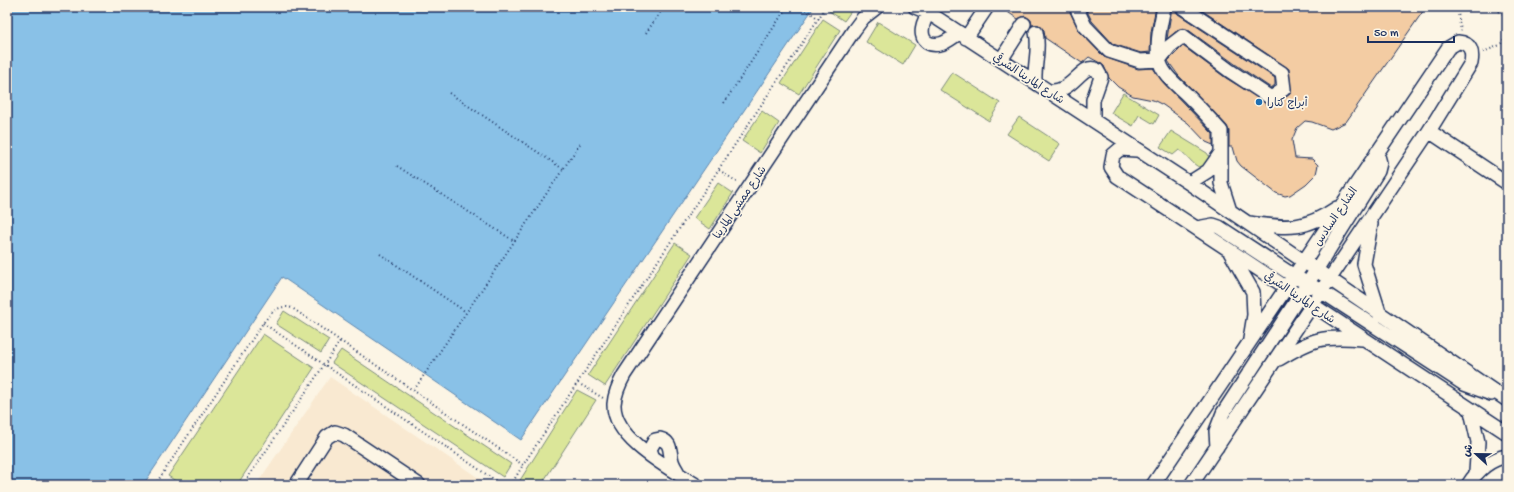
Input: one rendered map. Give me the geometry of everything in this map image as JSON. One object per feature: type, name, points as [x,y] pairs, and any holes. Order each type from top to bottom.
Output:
[{"type":"street","name":"شارع ممشي المارينا","points":[[614,405],[616,390],[624,375],[748,188],[854,30],[863,18],[878,7]]},
{"type":"street","name":"شارع المارينا الشرقي","points":[[915,7],[929,13],[1048,90],[1247,222],[1380,315],[1505,399]]},
{"type":"street","points":[[929,13],[923,20],[921,28],[922,35],[929,43],[942,44],[963,35],[987,7]]},
{"type":"street","points":[[1076,7],[1085,26],[1109,51],[1140,61],[1159,60],[1170,46],[1183,36],[1230,71],[1271,98],[1284,89],[1282,73],[1182,7]]},
{"type":"street","points":[[1164,7],[1158,34],[1159,60],[1164,70],[1174,83],[1221,131],[1221,183],[1230,211]]},
{"type":"street","points":[[1001,60],[1024,24]]},
{"type":"street","points":[[1035,82],[1035,60],[1038,46],[1036,32]]},
{"type":"street","points":[[1191,485],[1429,131],[1471,63],[1473,56],[1471,49],[1463,42]]},
{"type":"street","name":"الشارع السادس","points":[[1153,485],[1250,344],[1286,287],[1448,48],[1454,43],[1463,42]]},
{"type":"street","points":[[1020,72],[1035,60]]},
{"type":"street","points":[[1048,90],[1063,90],[1084,70],[1094,65],[1101,77],[1093,100],[1096,122]]},
{"type":"street","points":[[1075,108],[1093,100]]},
{"type":"street","name":"شارع المارينا الشرقي","points":[[1096,122],[1116,151],[1110,164],[1113,172],[1118,176],[1471,411],[1507,433]]},
{"type":"street","points":[[1429,131],[1507,183]]},
{"type":"street","points":[[1116,151],[1125,148],[1138,150]]},
{"type":"street","points":[[1217,447],[1216,431],[1223,413],[1308,283],[1378,171],[1380,163],[1377,152]]},
{"type":"street","points":[[1189,184],[1208,171],[1221,153]]},
{"type":"street","points":[[1247,222],[1285,227],[1299,226],[1315,221],[1343,203]]},
{"type":"street","points":[[1374,213],[1368,235],[1364,264],[1380,315]]},
{"type":"street","points":[[1197,228],[1213,225],[1219,227],[1294,276],[1322,291],[1464,384],[1505,399]]},
{"type":"street","points":[[1226,247],[1253,292],[1254,315],[1250,344]]},
{"type":"street","points":[[1304,261],[1311,305]]},
{"type":"street","points":[[1286,287],[1329,279]]},
{"type":"street","points":[[1275,360],[1304,344],[1322,338],[1364,340]]},
{"type":"street","points":[[614,405],[618,422],[624,432],[652,455],[696,485]]},
{"type":"street","points":[[1471,411],[1478,442],[1476,472]]},
{"type":"street","points":[[296,485],[327,437],[335,432],[344,435],[419,485]]},
{"type":"street","points":[[652,455],[650,449],[655,440],[660,439],[668,442],[671,448],[673,464],[679,474]]},
{"type":"street","points":[[1468,485],[1476,472],[1492,462],[1507,456]]},
{"type":"path","points":[[646,33],[664,7]]},
{"type":"path","points":[[724,102],[787,7]]},
{"type":"path","points":[[802,7],[819,19]]},
{"type":"path","points":[[511,485],[826,7]]},
{"type":"path","points":[[1457,7],[1463,42]]},
{"type":"path","points":[[1492,7],[1507,17]]},
{"type":"path","points":[[1473,56],[1500,45],[1507,34]]},
{"type":"path","points":[[448,93],[563,169]]},
{"type":"path","points":[[413,390],[580,144]]},
{"type":"path","points":[[397,166],[514,241]]},
{"type":"path","points":[[718,170],[748,188]]},
{"type":"path","points":[[380,254],[466,312]]},
{"type":"path","points":[[156,485],[263,323],[273,311],[287,307],[292,308],[341,340],[523,465]]},
{"type":"path","points":[[263,323],[502,485]]},
{"type":"path","points":[[243,485],[341,340]]},
{"type":"path","points":[[578,383],[614,405]]},
{"type":"shaded area","points":[[330,377],[489,485],[256,485]]},
{"type":"green space","points":[[832,7],[854,7],[844,21],[829,11]]},
{"type":"green space","points":[[823,19],[840,30],[799,94],[781,83]]},
{"type":"green space","points":[[878,22],[915,45],[903,65],[866,42]]},
{"type":"green space","points":[[952,72],[1000,103],[989,121],[940,90]]},
{"type":"green space","points":[[1123,93],[1159,115],[1154,124],[1139,115],[1133,126],[1111,113]]},
{"type":"green space","points":[[762,111],[779,123],[760,153],[742,141]]},
{"type":"green space","points":[[1019,117],[1060,144],[1049,161],[1007,134]]},
{"type":"green space","points":[[1171,131],[1207,153],[1209,156],[1207,162],[1201,168],[1195,165],[1179,150],[1173,155],[1160,147]]},
{"type":"green space","points":[[718,183],[733,193],[710,229],[694,218]]},
{"type":"green space","points":[[675,243],[692,254],[605,386],[588,375]]},
{"type":"green space","points":[[284,311],[329,340],[321,353],[276,324]]},
{"type":"green space","points":[[263,334],[314,368],[237,485],[182,485],[168,476]]},
{"type":"green space","points":[[341,350],[511,464],[503,477],[332,363]]},
{"type":"green space","points":[[577,390],[596,400],[541,485],[517,485]]},
{"type":"water","points":[[7,7],[814,7],[521,440],[282,277],[143,485],[7,485]]},
{"type":"building","points":[[1000,7],[1068,7],[1079,31],[1104,57],[1138,69],[1153,68],[1162,81],[1213,134],[1213,145],[1206,142],[1188,123],[1163,105],[1153,100],[1133,96],[1118,87],[1109,78],[1104,66],[1100,63],[1089,57],[1082,63],[1045,38],[1044,30],[1039,25],[1032,25],[1031,20],[1025,16],[1018,19]]},
{"type":"building","points":[[1085,7],[1156,7],[1151,32],[1150,52],[1141,53],[1113,44],[1092,21]]},
{"type":"building","points":[[1172,7],[1174,7],[1178,14],[1275,78],[1275,85],[1271,88],[1187,29],[1179,29],[1167,39]]},
{"type":"building","points":[[1197,7],[1426,7],[1346,122],[1331,129],[1305,121],[1297,128],[1292,140],[1295,158],[1312,159],[1318,165],[1316,174],[1306,184],[1290,195],[1285,196],[1276,193],[1241,166],[1237,161],[1233,147],[1229,147],[1229,131],[1227,126],[1178,75],[1168,61],[1183,46],[1226,78],[1271,106],[1276,105],[1291,93],[1289,69]]},
{"type":"place","name":"أبراج كتارا","points":[[1259,102]]}]
